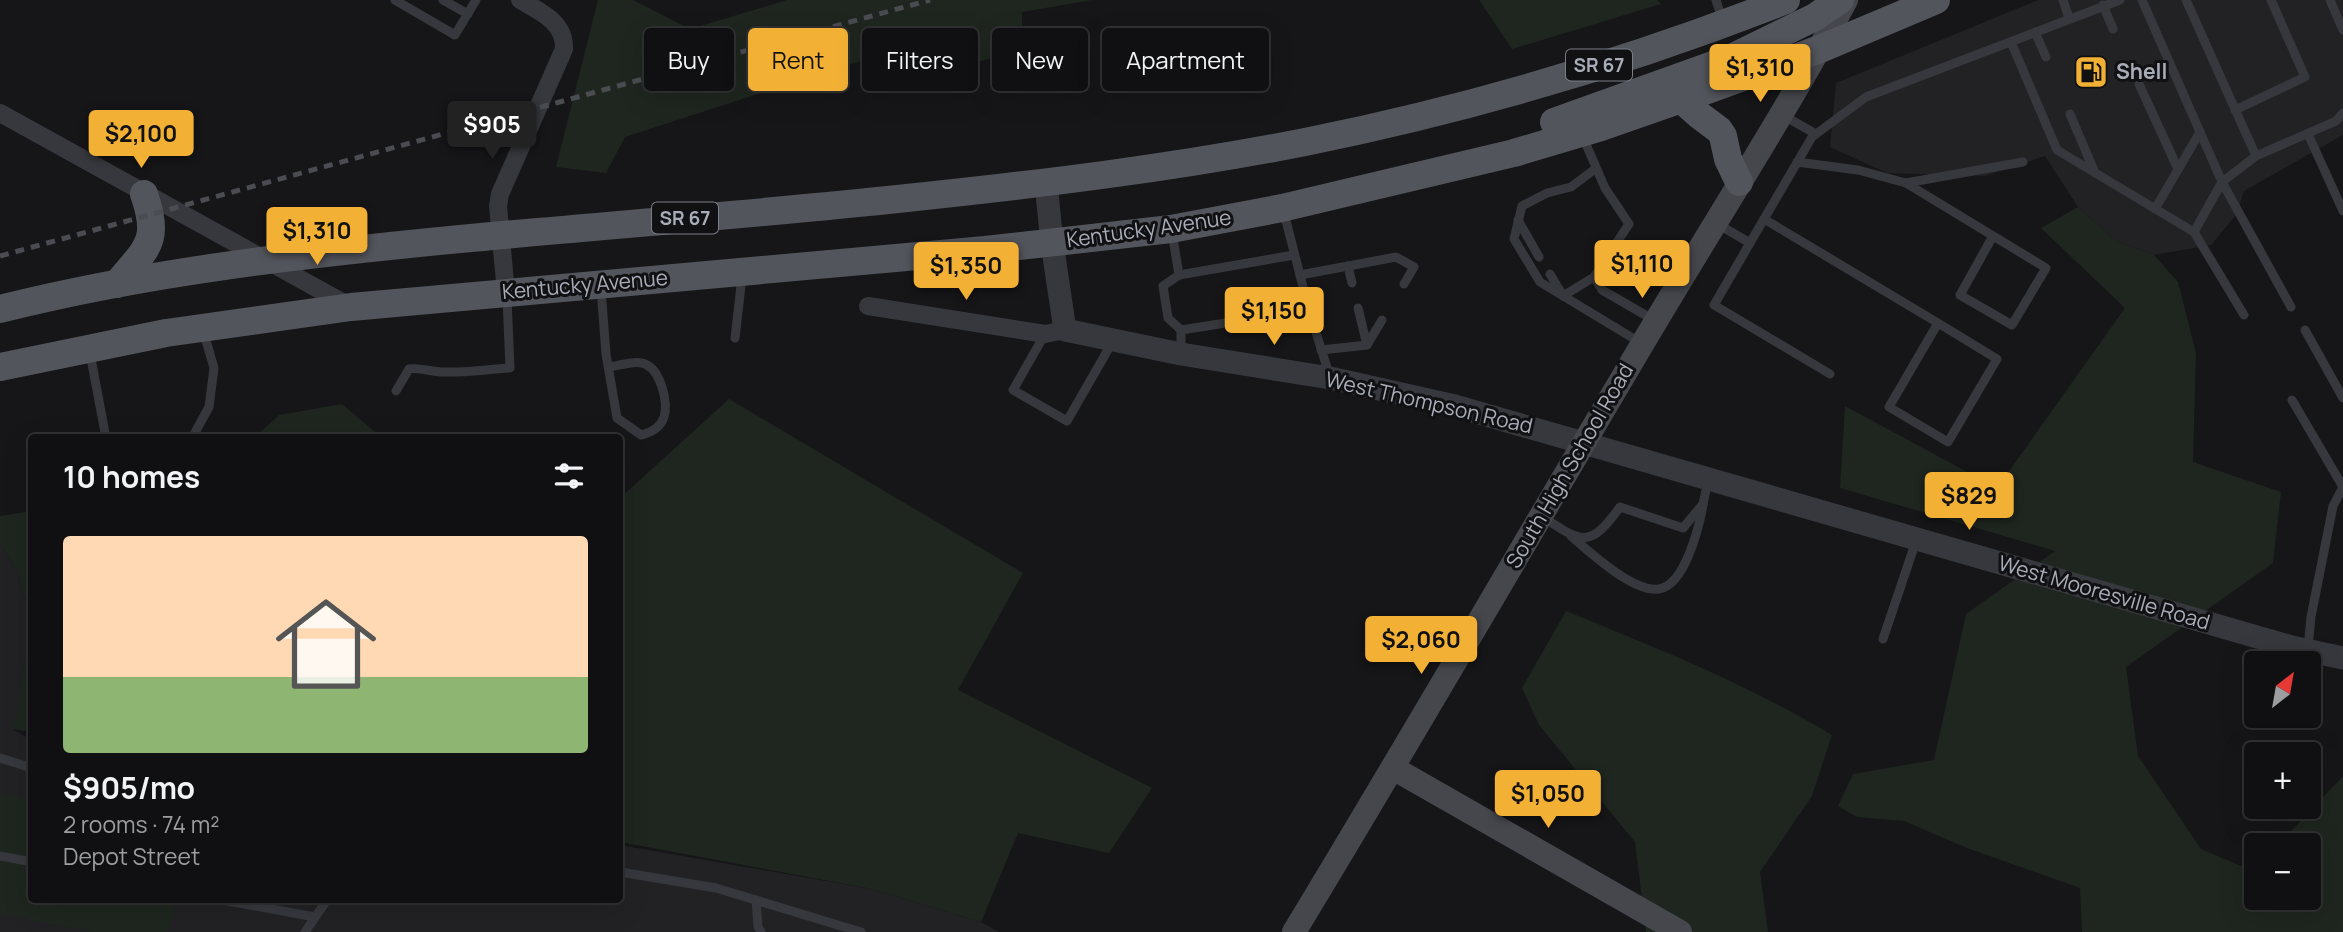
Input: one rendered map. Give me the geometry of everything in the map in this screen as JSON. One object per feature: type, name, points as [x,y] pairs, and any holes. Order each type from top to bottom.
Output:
[{"type":"main road","name":"SR 67","points":[[0,309],[117,284],[264,260],[501,235],[903,199],[1046,183],[1255,151],[1384,124],[1488,98],[1565,76],[1719,12],[1786,0]]},
{"type":"main road","points":[[1462,167],[1486,145],[1727,60],[1807,22],[1840,0]]},
{"type":"main road","name":"South High School Road","points":[[1294,932],[1846,0]]},
{"type":"main road","points":[[1825,39],[1846,12],[1862,0]]},
{"type":"main road","name":"Kentucky Avenue","points":[[0,367],[203,328],[351,307],[1052,243],[1171,229],[1282,208],[1462,167],[1581,133],[1681,99],[1825,39],[1936,0]]},
{"type":"main road","points":[[1681,99],[1719,130],[1739,182]]},
{"type":"main road","points":[[117,284],[142,255],[150,241],[151,215],[144,194]]},
{"type":"main road","points":[[1393,768],[1679,932]]},
{"type":"street","points":[[506,293],[498,206],[502,188],[563,54],[564,42],[553,21],[520,0]]},
{"type":"street","points":[[0,113],[351,307]]},
{"type":"street","points":[[1046,183],[1052,243],[1055,332]]},
{"type":"street","name":"West Thompson Road","points":[[868,306],[1114,340],[1181,354],[1330,378],[1455,406],[1585,442]]},
{"type":"street","name":"West Mooresville Road","points":[[1585,442],[1708,480],[2308,651]]},
{"type":"street","name":"West Mooresville Road","points":[[2321,654],[2343,658]]},
{"type":"lane","points":[[395,0],[455,35],[476,0]]},
{"type":"lane","points":[[443,0],[468,14]]},
{"type":"lane","points":[[2063,0],[2069,18]]},
{"type":"lane","points":[[1830,374],[1714,305],[1811,137],[1866,97],[2120,0]]},
{"type":"lane","points":[[2142,0],[2222,182],[2291,307]]},
{"type":"lane","points":[[2186,0],[2256,156]]},
{"type":"lane","points":[[2235,110],[2305,77],[2271,0]]},
{"type":"lane","points":[[2330,0],[2343,30]]},
{"type":"lane","points":[[2103,5],[2113,29]]},
{"type":"lane","points":[[2035,32],[2046,57]]},
{"type":"lane","points":[[2011,42],[2057,150],[2194,232],[2244,315]]},
{"type":"lane","points":[[2139,85],[2178,170]]},
{"type":"lane","points":[[2194,232],[2222,182],[2256,156],[2336,121],[2343,113]]},
{"type":"lane","points":[[1780,114],[1816,134]]},
{"type":"lane","points":[[2070,114],[2095,173]]},
{"type":"lane","points":[[2155,209],[2200,132]]},
{"type":"lane","points":[[1563,296],[1594,277],[1629,224],[1605,188],[1581,133]]},
{"type":"lane","points":[[2308,134],[2343,211]]},
{"type":"lane","points":[[1797,162],[1858,170],[1906,183],[2046,268],[2012,325],[1959,295],[1993,236]]},
{"type":"lane","points":[[1906,183],[2023,162]]},
{"type":"lane","points":[[1595,169],[1571,187],[1546,193],[1522,206],[1514,239],[1540,282],[1642,344]]},
{"type":"lane","points":[[1282,208],[1330,378]]},
{"type":"lane","points":[[1764,219],[1938,323],[1997,359],[1948,442],[1889,407],[1938,323]]},
{"type":"lane","points":[[1518,220],[1539,257]]},
{"type":"lane","points":[[1715,222],[1750,243]]},
{"type":"lane","points":[[1171,229],[1179,275]]},
{"type":"lane","points":[[1181,354],[1181,330],[1168,318],[1163,286],[1179,275],[1294,254]]},
{"type":"lane","points":[[1300,275],[1396,257],[1414,267],[1404,284]]},
{"type":"lane","points":[[1348,266],[1352,283]]},
{"type":"lane","points":[[735,338],[742,271]]},
{"type":"lane","points":[[1550,274],[1563,296]]},
{"type":"lane","points":[[1594,277],[1602,290],[1656,321]]},
{"type":"lane","points":[[601,284],[608,368],[617,418],[640,435],[650,433],[662,423],[667,404],[658,375],[646,364],[608,368]]},
{"type":"lane","points":[[396,391],[409,369],[445,372],[510,368],[506,293]]},
{"type":"lane","points":[[1358,308],[1367,345]]},
{"type":"lane","points":[[1181,330],[1309,310]]},
{"type":"lane","points":[[1367,345],[1382,320]]},
{"type":"lane","points":[[194,434],[209,407],[214,368],[203,328]]},
{"type":"lane","points":[[2305,330],[2343,398]]},
{"type":"lane","points":[[1055,332],[1013,390],[1067,421],[1114,340]]},
{"type":"lane","points":[[1321,350],[1367,345]]},
{"type":"lane","points":[[89,348],[105,434]]},
{"type":"lane","points":[[2292,400],[2343,487],[2333,506],[2311,617],[2308,651]]},
{"type":"lane","points":[[1542,516],[1569,534],[1595,558],[1630,581],[1659,589],[1674,580],[1694,545],[1708,480]]},
{"type":"lane","points":[[1569,534],[1579,537],[1594,536],[1604,528],[1620,507],[1683,528],[1703,504]]},
{"type":"lane","points":[[1883,639],[1916,540]]},
{"type":"lane","points":[[0,758],[28,767]]},
{"type":"lane","points":[[0,856],[28,861]]},
{"type":"lane","points":[[623,872],[716,888],[861,932]]},
{"type":"lane","points":[[756,900],[758,927],[761,932]]},
{"type":"lane","points":[[239,903],[315,917]]},
{"type":"lane","points":[[305,932],[325,903]]},
{"type":"shaded area","points":[[598,0],[633,0],[688,28],[644,28],[644,91],[734,91],[734,28],[693,28],[787,0],[1092,0],[1022,12],[1022,28],[992,28],[992,58],[978,62],[978,28],[862,28],[862,60],[848,65],[848,28],[748,28],[748,91],[767,91],[625,137],[606,173],[556,167]]},
{"type":"shaded area","points":[[1479,0],[1657,0],[1661,4],[1512,49]]},
{"type":"shaded area","points":[[2038,0],[2343,0],[2343,135],[2244,191],[2236,215],[2211,245],[2154,255],[2116,241],[2078,207],[2045,156],[1985,176],[1887,173],[1830,147],[1836,83]]},
{"type":"shaded area","points":[[2078,207],[2116,241],[2154,255],[2178,282],[2196,353],[2193,462],[2281,492],[2273,563],[2126,667],[2138,756],[2201,849],[2244,867],[2244,910],[2321,910],[2321,833],[2289,833],[2302,819],[2321,819],[2321,799],[2343,776],[2343,932],[2082,932],[2080,888],[1967,848],[1904,821],[1857,817],[1838,806],[1853,774],[1934,760],[1966,614],[2055,551],[1840,488],[1845,406],[1997,488],[2125,308],[2041,228]]},
{"type":"shaded area","points":[[729,399],[1023,573],[958,690],[1152,788],[1109,853],[1018,833],[981,922],[872,889],[623,843],[623,495]]},
{"type":"shaded area","points":[[342,404],[377,434],[258,434],[279,415]]},
{"type":"shaded area","points":[[28,512],[28,608],[17,571],[0,543],[0,516]]},
{"type":"shaded area","points":[[0,543],[17,571],[28,608],[28,682],[13,729],[28,738],[28,903],[623,903],[623,846],[872,889],[981,922],[999,932],[0,932]]},
{"type":"shaded area","points":[[1566,611],[1734,683],[1832,735],[1812,796],[1760,872],[1768,932],[1646,932],[1635,842],[1539,725],[1522,688]]},
{"type":"shaded area","points":[[28,643],[28,731],[13,729]]},
{"type":"shaded area","points":[[0,793],[28,798],[28,903],[174,903],[169,932],[93,932],[0,914]]},
{"type":"railway","points":[[0,256],[930,0]]},
{"type":"place","name":"Shell","points":[[2091,72]]}]
